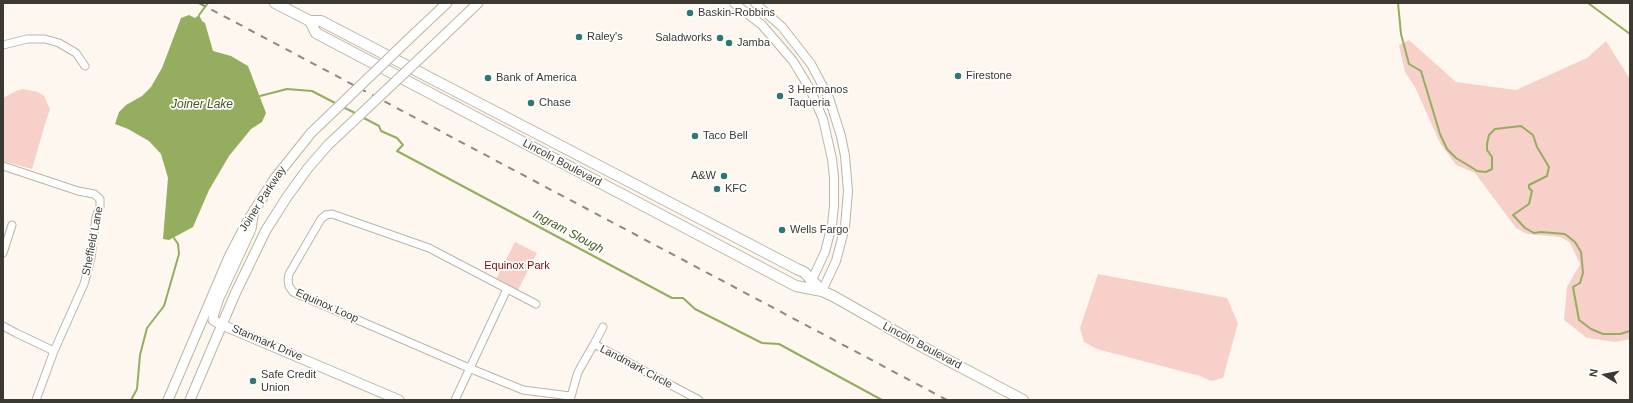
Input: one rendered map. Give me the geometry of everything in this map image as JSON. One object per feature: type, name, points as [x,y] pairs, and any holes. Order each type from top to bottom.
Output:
[{"type":"main road","name":"Lincoln Boulevard","points":[[275,3],[310,21],[321,21],[804,272],[810,284],[921,346],[1023,400]]},
{"type":"main road","name":"Joiner Parkway","points":[[168,400],[229,257],[254,210],[275,178],[311,133],[447,3]]},
{"type":"main road","name":"Joiner Parkway","points":[[190,400],[238,288],[266,230],[308,168],[328,145],[478,3]]},
{"type":"main road","name":"Lincoln Boulevard","points":[[310,21],[316,33],[796,286],[810,284]]},
{"type":"main road","points":[[223,325],[216,323],[214,320],[214,313],[239,253],[251,229],[254,210]]},
{"type":"main road","name":"Stanmark Drive","points":[[223,325],[399,400]]},
{"type":"street","points":[[734,3],[762,26],[793,61],[810,89],[823,119],[832,159],[834,177],[834,206],[832,225],[825,252],[810,284]]},
{"type":"street","points":[[755,3],[771,16],[790,36],[811,64],[829,98],[841,136],[845,156],[848,191],[845,227],[836,261],[822,291]]},
{"type":"street","points":[[3,45],[27,39],[45,39],[59,43],[76,52],[85,66]]},
{"type":"street","name":"Sheffield Lane","points":[[3,166],[78,191],[94,194],[100,199],[100,207],[96,217],[91,258],[84,284],[54,351],[36,400]]},
{"type":"street","name":"Equinox Loop","points":[[469,368],[293,292],[289,286],[289,274],[321,219],[326,215],[332,214],[429,248],[536,304]]},
{"type":"street","points":[[3,253],[12,225]]},
{"type":"street","points":[[455,400],[507,289]]},
{"type":"street","points":[[3,326],[54,351]]},
{"type":"street","name":"Landmark Circle","points":[[570,398],[578,372],[603,327]]},
{"type":"street","name":"Landmark Circle","points":[[594,344],[699,400]]},
{"type":"street","points":[[469,368],[523,390],[570,398]]},
{"type":"green space","points":[[1409,40],[1456,82],[1516,90],[1587,58],[1606,41],[1630,79],[1630,339],[1615,342],[1587,338],[1564,320],[1567,287],[1580,264],[1570,243],[1561,237],[1527,234],[1516,228],[1475,173],[1456,165],[1440,143],[1415,87],[1405,72],[1399,45]]},
{"type":"green space","points":[[23,89],[38,92],[44,96],[50,109],[32,169],[3,161],[3,98]]},
{"type":"green space","name":"Equinox Park","points":[[515,242],[537,253],[518,290],[496,279]]},
{"type":"green space","points":[[1098,274],[1227,298],[1238,323],[1223,378],[1211,381],[1200,376],[1097,349],[1084,342],[1080,328]]},
{"type":"water","name":"Joiner Lake","points":[[189,15],[195,18],[199,15],[205,23],[213,51],[231,56],[248,66],[266,113],[262,122],[251,129],[229,156],[209,190],[193,227],[169,240],[163,239],[168,178],[161,154],[149,141],[128,129],[115,124],[119,112],[126,105],[142,96],[151,87],[162,68],[181,18]]},
{"type":"waterway","name":"Ingram Slough","points":[[199,15],[208,3]]},
{"type":"waterway","points":[[1398,3],[1401,34],[1409,64],[1421,71],[1440,134],[1447,149],[1456,158],[1477,171],[1486,172],[1492,169],[1492,157],[1487,150],[1487,144],[1489,135],[1495,129],[1521,126],[1533,135],[1537,147],[1549,167],[1547,176],[1529,185],[1529,188],[1532,191],[1529,204],[1513,215],[1525,228],[1534,233],[1541,232],[1565,234],[1575,242],[1581,252],[1583,273],[1580,283],[1573,287],[1579,320],[1591,329],[1603,334],[1620,334],[1630,331]]},
{"type":"waterway","points":[[1588,3],[1630,34]]},
{"type":"waterway","name":"Ingram Slough","points":[[260,96],[287,89],[312,91],[337,104]]},
{"type":"waterway","name":"Ingram Slough","points":[[343,107],[357,114]]},
{"type":"waterway","name":"Ingram Slough","points":[[362,117],[379,126],[381,131],[397,138],[403,145],[397,151],[672,298],[683,298],[695,309],[762,343],[779,344],[882,400]]},
{"type":"waterway","points":[[131,400],[137,389],[140,355],[147,328],[164,306],[179,254],[178,244],[174,238]]},
{"type":"railway","points":[[199,3],[947,400]]},
{"type":"place","name":"Baskin-Robbins","points":[[690,13]]},
{"type":"place","name":"Raley's","points":[[579,37]]},
{"type":"place","name":"Saladworks","points":[[720,38]]},
{"type":"place","name":"Jamba","points":[[729,43]]},
{"type":"place","name":"Firestone","points":[[958,76]]},
{"type":"place","name":"Bank of America","points":[[488,78]]},
{"type":"place","name":"3 Hermanos Taqueria","points":[[780,96]]},
{"type":"place","name":"Chase","points":[[531,103]]},
{"type":"place","name":"Taco Bell","points":[[695,136]]},
{"type":"place","name":"A&W","points":[[724,176]]},
{"type":"place","name":"KFC","points":[[717,189]]},
{"type":"place","name":"Wells Fargo","points":[[782,230]]},
{"type":"place","name":"Safe Credit Union","points":[[253,381]]}]
